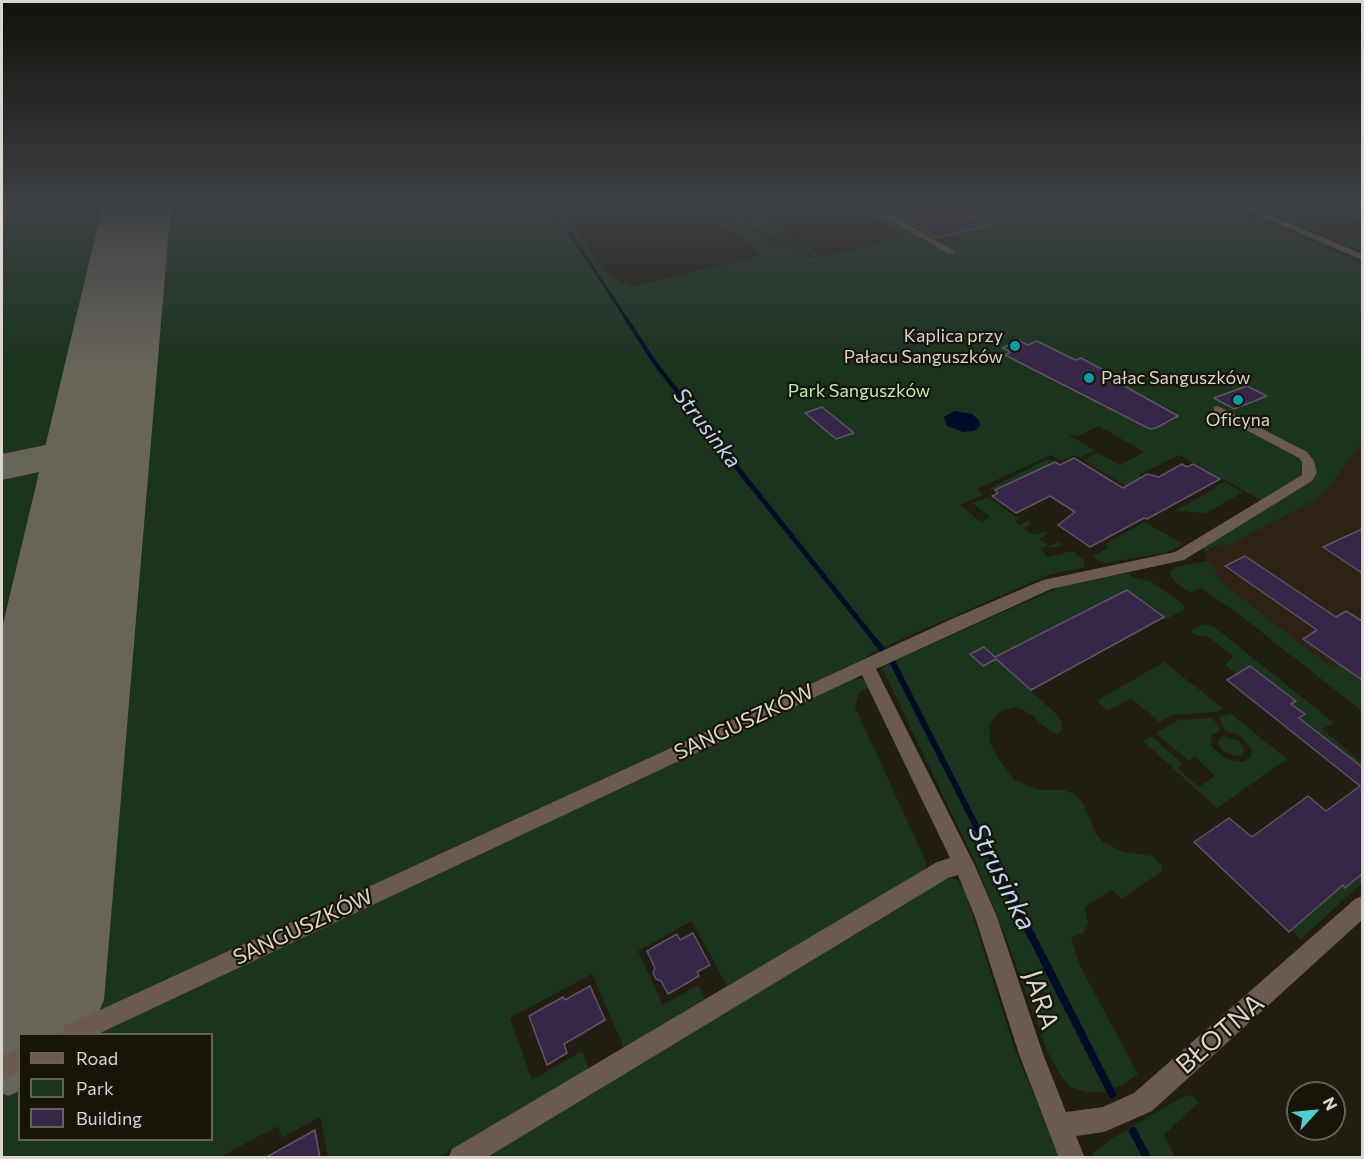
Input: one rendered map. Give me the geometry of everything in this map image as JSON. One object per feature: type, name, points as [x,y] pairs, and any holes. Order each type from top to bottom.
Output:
[{"type":"street","name":"SANGUSZKÓW","points":[[77,1033],[877,659],[1048,584],[1098,571],[1179,556],[1307,478],[1310,467],[1303,455],[1218,410]]},
{"type":"street","name":"JARA","points":[[866,666],[964,864],[986,917],[1031,1054],[1072,1158]]},
{"type":"street","points":[[461,1158],[944,868],[964,864]]},
{"type":"street","name":"BŁOTNA","points":[[1058,1126],[1104,1119],[1143,1102],[1362,906]]},
{"type":"street","points":[[2,1068],[18,1061]]},
{"type":"shaded area","points":[[1362,432],[1362,695],[1208,574],[1206,552],[1280,511]]},
{"type":"green space","name":"Park Sanguszków","points":[[2,258],[597,258],[610,276],[631,287],[749,258],[1348,258],[1362,264],[1362,443],[1322,496],[1230,545],[1218,545],[1206,552],[1206,555],[1203,548],[1270,505],[1179,455],[1139,475],[1142,481],[1128,488],[1083,460],[1098,453],[1120,465],[1144,452],[1099,426],[1076,437],[1070,434],[1094,450],[1079,458],[1073,455],[1061,461],[1051,455],[977,489],[983,495],[960,505],[981,522],[990,517],[972,503],[988,497],[1019,519],[1015,521],[1019,525],[1028,521],[1032,523],[1024,528],[1034,535],[1046,532],[1047,534],[1039,539],[1050,546],[1059,542],[1063,545],[1040,549],[1048,557],[1073,551],[1084,560],[1085,565],[1082,568],[1048,575],[872,652],[864,659],[50,1033],[18,1033],[18,1048],[2,1056]]},
{"type":"green space","points":[[1047,459],[1055,462],[995,490],[990,488]]},
{"type":"green space","points":[[1225,482],[1243,492],[1206,513],[1175,511]]},
{"type":"green space","points":[[1144,522],[1184,544],[1165,553],[1105,563],[1095,559],[1093,556],[1109,547],[1105,544]]},
{"type":"green space","points":[[1206,561],[1212,563],[1220,581],[1298,642],[1332,667],[1338,663],[1362,680],[1362,711],[1241,616],[1201,588],[1192,593],[1189,592],[1175,582],[1169,573],[1175,567]]},
{"type":"green space","points":[[1130,573],[1132,577],[1152,582],[1183,604],[1184,609],[1165,620],[1127,590],[1017,648],[1011,648],[999,657],[970,654],[983,666],[996,659],[1056,714],[1062,723],[1061,731],[1057,734],[1043,726],[1032,715],[1016,707],[1003,710],[996,715],[989,726],[990,742],[998,758],[1014,779],[1038,790],[1064,790],[1074,794],[1083,803],[1096,834],[1103,842],[1123,852],[1153,856],[1162,866],[1162,871],[1122,899],[1112,890],[1085,907],[1088,923],[1083,933],[1071,937],[1080,966],[1138,1074],[1122,1085],[1105,1092],[1086,1092],[1070,1087],[1048,1053],[1006,938],[975,862],[882,668],[1058,588],[1087,580]]},
{"type":"green space","points":[[1203,624],[1213,626],[1334,723],[1322,729],[1362,763],[1362,767],[1299,718],[1304,714],[1291,704],[1296,701],[1250,666],[1237,674],[1225,665],[1234,656],[1207,636],[1198,636],[1190,631]]},
{"type":"green space","points":[[1164,662],[1224,709],[1215,712],[1172,715],[1159,722],[1131,698],[1108,711],[1097,701]]},
{"type":"green space","points":[[862,678],[870,687],[859,693],[855,707],[927,864],[923,872],[727,986],[692,921],[638,951],[663,1005],[698,985],[705,999],[624,1048],[592,974],[510,1018],[532,1080],[582,1051],[589,1069],[439,1157],[328,1157],[320,1117],[282,1138],[278,1126],[220,1157],[2,1157],[2,1077],[18,1069],[18,1141],[213,1141],[213,1033],[94,1033],[852,679]]},
{"type":"green space","points":[[1230,713],[1287,759],[1217,808],[1143,741],[1151,736],[1183,764],[1177,768],[1199,787],[1215,776],[1195,757],[1189,761],[1156,733],[1178,720],[1213,718],[1220,730],[1212,735],[1210,743],[1213,748],[1226,759],[1243,762],[1251,757],[1252,750],[1241,737],[1225,730],[1219,718]]},
{"type":"green space","points":[[1222,736],[1239,741],[1244,749],[1243,755],[1236,756],[1223,751],[1217,742]]},
{"type":"green space","points":[[1362,874],[1362,883],[1301,939],[1291,930],[1343,885],[1345,888],[1356,875],[1359,877]]},
{"type":"green space","points":[[952,878],[958,880],[965,891],[1014,1047],[1059,1157],[485,1158],[942,880]]},
{"type":"green space","points":[[1186,1095],[1199,1102],[1164,1135],[1175,1157],[1094,1157],[1092,1154],[1114,1137]]},
{"type":"water","points":[[955,411],[972,414],[979,420],[980,426],[974,431],[963,432],[947,426],[944,417]]},
{"type":"building","name":"Pałac Sanguszków","points":[[1019,341],[1028,345],[1037,341],[1075,360],[1081,358],[1107,372],[1103,374],[1178,416],[1150,429],[1005,355],[1011,352],[1002,348]]},
{"type":"building","name":"Oficyna","points":[[1247,386],[1267,396],[1234,409],[1214,398]]},
{"type":"building","points":[[822,407],[854,433],[836,439],[805,413]]},
{"type":"building","points":[[1074,458],[1123,488],[1147,474],[1159,477],[1182,464],[1187,467],[1193,464],[1220,479],[1090,547],[1058,525],[1075,512],[1050,496],[1016,513],[992,496],[998,493],[995,490],[1055,462],[1060,465]]},
{"type":"building","points":[[1362,529],[1362,573],[1323,547]]},
{"type":"building","points":[[1245,556],[1336,617],[1346,611],[1362,621],[1362,680],[1303,639],[1317,630],[1225,566]]},
{"type":"building","points":[[1127,590],[1164,617],[1031,690],[996,659],[983,666],[970,654],[984,647],[995,657]]},
{"type":"building","points":[[1250,666],[1296,701],[1291,704],[1305,714],[1299,718],[1362,767],[1362,874],[1345,888],[1343,885],[1289,932],[1194,842],[1229,818],[1252,837],[1308,796],[1326,811],[1360,786],[1227,680]]},
{"type":"building","points":[[693,933],[710,965],[697,972],[699,976],[668,994],[661,981],[656,979],[653,973],[655,968],[647,951],[677,934],[680,940]]},
{"type":"building","points":[[590,986],[605,1020],[564,1044],[567,1053],[547,1065],[529,1016],[563,997],[565,1000]]},
{"type":"building","points":[[315,1130],[320,1158],[265,1158]]},
{"type":"waterway","name":"Strusinka","points":[[586,258],[626,318]]},
{"type":"waterway","name":"Strusinka","points":[[625,317],[655,363],[732,462]]},
{"type":"waterway","name":"Strusinka","points":[[731,460],[877,643]]},
{"type":"waterway","name":"Strusinka","points":[[875,641],[881,648]]},
{"type":"waterway","name":"Strusinka","points":[[892,661],[999,871]]},
{"type":"waterway","name":"Strusinka","points":[[998,870],[1112,1094]]},
{"type":"waterway","name":"Strusinka","points":[[1133,1131],[1147,1158]]},
{"type":"taxiway","points":[[2,467],[99,447]]},
{"type":"runway","points":[[8,1000],[128,258]]},
{"type":"place","name":"Kaplica przy Pałacu Sanguszków","points":[[1015,346]]},
{"type":"place","name":"Pałac Sanguszków","points":[[1089,378]]},
{"type":"place","name":"Oficyna","points":[[1238,400]]}]
